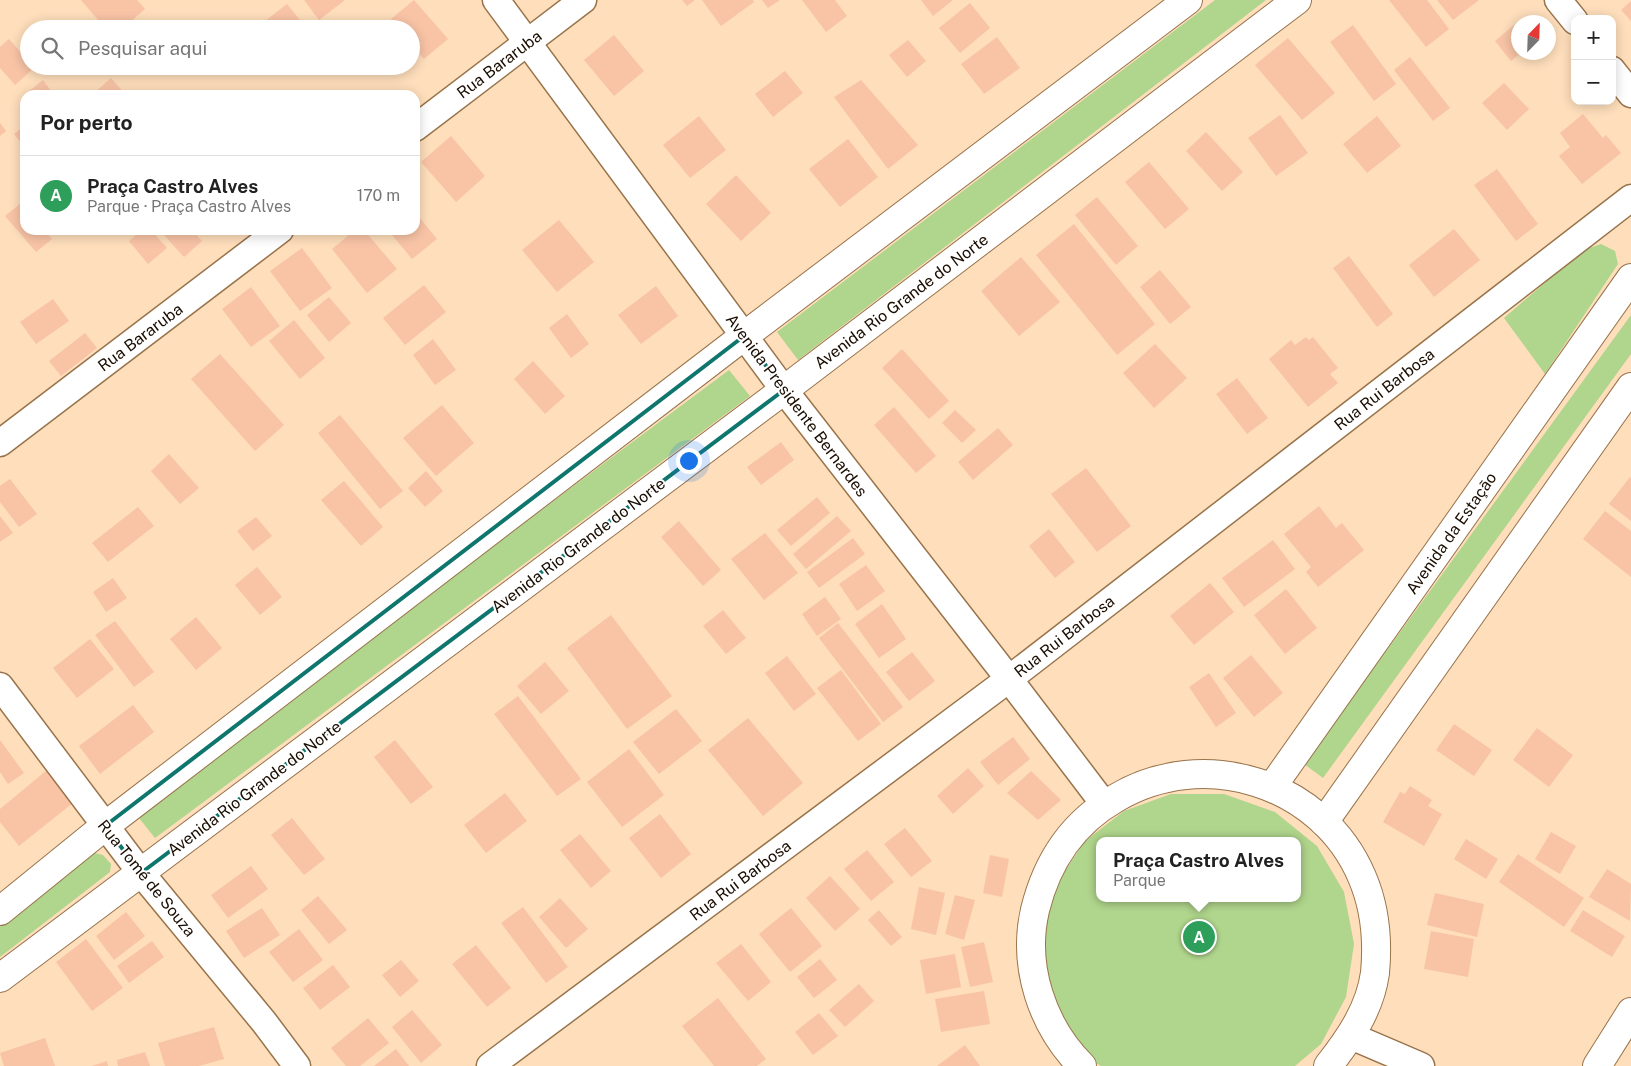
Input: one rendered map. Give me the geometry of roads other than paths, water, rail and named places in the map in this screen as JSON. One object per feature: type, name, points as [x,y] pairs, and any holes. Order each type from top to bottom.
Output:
[{"type":"street","name":"Avenida Presidente Bernardes","points":[[496,0],[784,390],[1104,804]]},
{"type":"street","name":"Rua Bararuba","points":[[420,124],[583,0]]},
{"type":"street","points":[[0,911],[105,826],[744,336],[1188,0]]},
{"type":"street","name":"Avenida Rio Grande do Norte","points":[[0,978],[784,390],[1297,0]]},
{"type":"street","points":[[1558,0],[1571,16]]},
{"type":"street","points":[[1616,75],[1631,94]]},
{"type":"street","name":"Rua Rui Barbosa","points":[[490,1066],[1009,679],[1631,198]]},
{"type":"street","name":"Rua Bararuba","points":[[0,443],[273,235]]},
{"type":"street","name":"Avenida da Estação","points":[[1272,788],[1631,278]]},
{"type":"street","points":[[1324,822],[1631,387]]},
{"type":"street","name":"Rua Tomé de Souza","points":[[0,686],[141,873],[264,1022],[297,1066]]},
{"type":"street","points":[[1082,1066],[1068,1052],[1049,1023],[1037,990],[1031,956],[1033,920],[1041,886],[1056,855],[1077,827],[1104,804],[1130,790],[1157,779],[1186,774],[1215,774],[1244,778],[1272,788],[1299,802],[1324,822],[1346,847],[1362,876],[1372,908],[1376,941],[1374,974],[1366,1007],[1351,1036],[1328,1066]]},
{"type":"street","points":[[1597,1066],[1631,1012]]},
{"type":"street","points":[[264,1022],[277,1066]]},
{"type":"street","points":[[1351,1036],[1421,1066]]},
{"type":"place","name":"Praça Castro Alves","points":[[1199,937]]}]
